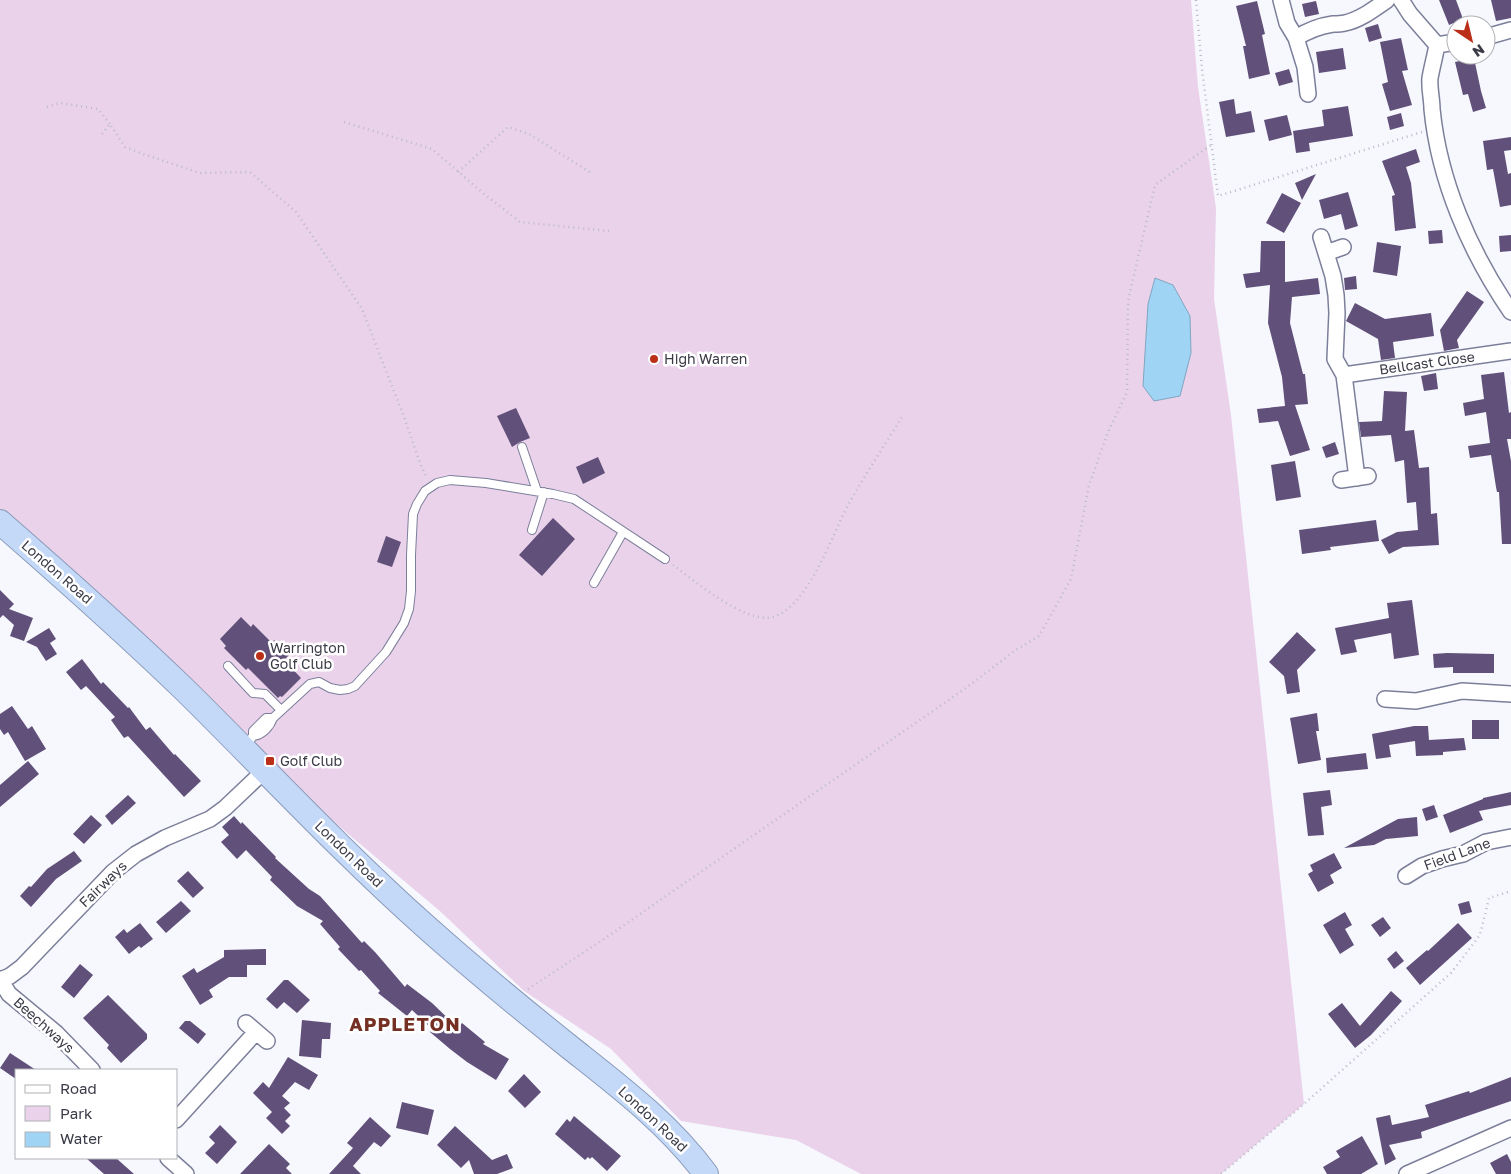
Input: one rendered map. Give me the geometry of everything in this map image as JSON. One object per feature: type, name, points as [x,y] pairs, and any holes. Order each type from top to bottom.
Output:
[{"type":"highway","name":"London Road","points":[[0,522],[118,627],[186,692],[248,742],[264,771],[422,924],[471,967],[648,1110],[685,1148],[706,1174]]},
{"type":"street","points":[[1281,0],[1287,23],[1296,38],[1305,67],[1308,94]]},
{"type":"street","points":[[1296,38],[1320,27],[1345,24],[1356,20],[1387,0]]},
{"type":"street","points":[[1401,0],[1410,14],[1437,45]]},
{"type":"street","points":[[1496,34],[1511,30]]},
{"type":"street","points":[[1437,45],[1446,44]]},
{"type":"street","points":[[1437,45],[1430,80],[1434,128],[1439,154],[1464,226],[1485,270],[1511,312]]},
{"type":"street","points":[[1321,237],[1333,276],[1336,295],[1335,359],[1344,375],[1363,477],[1341,480]]},
{"type":"street","points":[[1326,253],[1343,247]]},
{"type":"street","name":"Bellcast Close","points":[[1344,375],[1511,351]]},
{"type":"street","points":[[1385,699],[1416,702],[1462,691],[1511,694]]},
{"type":"street","name":"Fairways","points":[[1,979],[10,976],[22,967],[113,872],[136,854],[165,838],[210,819],[225,808],[264,771]]},
{"type":"street","name":"Field Lane","points":[[1406,876],[1422,866],[1464,854],[1486,842],[1511,837]]},
{"type":"street","name":"Beechways","points":[[1,979],[8,994],[56,1033],[91,1069]]},
{"type":"street","points":[[178,1118],[256,1032]]},
{"type":"street","points":[[1407,1174],[1511,1128]]},
{"type":"street","points":[[169,1159],[186,1174]]},
{"type":"lane","points":[[522,447],[541,492],[532,530]]},
{"type":"lane","points":[[248,742],[270,725],[273,718],[310,684],[319,682],[330,688],[348,689],[355,686],[386,652],[404,624],[409,609],[413,514],[425,491],[437,483],[450,480],[486,483],[574,499],[665,559]]},
{"type":"lane","points":[[594,583],[623,532]]},
{"type":"lane","points":[[228,666],[253,693],[265,694],[281,710]]},
{"type":"path","points":[[1196,0],[1202,69],[1218,196],[1434,128]]},
{"type":"path","points":[[47,107],[60,103],[98,109],[125,147],[200,173],[250,172],[296,212],[362,309],[420,463],[432,486]]},
{"type":"path","points":[[344,122],[432,149],[520,222],[609,231]]},
{"type":"path","points":[[102,134],[110,124]]},
{"type":"path","points":[[458,172],[508,127],[529,134],[593,174]]},
{"type":"path","points":[[526,990],[612,933],[966,688],[1016,650],[1039,636],[1071,579],[1089,485],[1108,432],[1127,392],[1128,301],[1155,185],[1211,145]]},
{"type":"path","points":[[665,559],[728,605],[755,616],[772,617],[788,609],[807,588],[848,506],[902,417]]},
{"type":"path","points":[[1221,1174],[1304,1104],[1451,973],[1480,935],[1488,898],[1511,891]]},
{"type":"green space","name":"Warrington Golf Club","points":[[0,0],[1191,0],[1198,87],[1216,208],[1214,299],[1231,415],[1304,1104],[1221,1174],[861,1174],[796,1140],[681,1121],[611,1049],[524,991],[441,912],[228,733],[0,525]]},
{"type":"water","points":[[1155,278],[1173,285],[1190,316],[1191,353],[1180,396],[1154,401],[1143,386],[1148,304]]},
{"type":"building","points":[[1439,0],[1456,0],[1462,15],[1446,15],[1446,18]]},
{"type":"building","points":[[1491,0],[1511,0],[1511,18],[1496,21]]},
{"type":"building","points":[[1257,1],[1265,34],[1262,35],[1270,74],[1249,79],[1243,46],[1246,46],[1236,6]]},
{"type":"building","points":[[1316,1],[1319,14],[1305,17],[1302,4]]},
{"type":"building","points":[[1378,24],[1382,38],[1369,42],[1365,28]]},
{"type":"building","points":[[1401,38],[1408,70],[1402,71],[1412,105],[1390,111],[1382,84],[1388,82],[1380,42]]},
{"type":"building","points":[[1343,48],[1346,69],[1319,73],[1316,52]]},
{"type":"building","points":[[1456,65],[1475,65],[1486,108],[1473,112],[1468,94],[1463,95]]},
{"type":"building","points":[[1289,69],[1293,82],[1279,86],[1275,73]]},
{"type":"building","points":[[1234,99],[1236,114],[1251,111],[1255,132],[1226,137],[1219,102]]},
{"type":"building","points":[[1348,106],[1353,136],[1309,143],[1310,151],[1296,153],[1293,131],[1324,126],[1322,110]]},
{"type":"building","points":[[1401,113],[1404,126],[1390,130],[1387,117]]},
{"type":"building","points":[[1287,115],[1292,135],[1269,141],[1264,120]]},
{"type":"building","points":[[1511,137],[1511,150],[1504,151],[1508,174],[1511,173],[1511,205],[1500,207],[1493,169],[1487,170],[1483,141]]},
{"type":"building","points":[[1416,149],[1420,162],[1406,167],[1411,183],[1416,228],[1395,231],[1392,196],[1395,195],[1382,161]]},
{"type":"building","points":[[1316,174],[1302,200],[1295,183]]},
{"type":"building","points":[[1348,192],[1358,226],[1345,230],[1341,214],[1324,219],[1319,200]]},
{"type":"building","points":[[1282,193],[1301,203],[1284,233],[1266,223]]},
{"type":"building","points":[[1442,230],[1443,243],[1429,244],[1428,231]]},
{"type":"building","points":[[1511,235],[1511,251],[1500,252],[1499,236]]},
{"type":"building","points":[[1261,241],[1285,241],[1285,282],[1318,278],[1320,294],[1292,297],[1290,323],[1303,374],[1305,374],[1308,404],[1295,405],[1310,450],[1290,456],[1278,421],[1259,423],[1257,409],[1285,406],[1282,377],[1268,323],[1270,285],[1246,288],[1243,274],[1260,272]]},
{"type":"building","points":[[1377,242],[1401,246],[1397,276],[1373,272]]},
{"type":"building","points":[[1356,276],[1357,289],[1345,290],[1344,278]]},
{"type":"building","points":[[1467,291],[1484,302],[1457,340],[1459,348],[1444,351],[1440,330]]},
{"type":"building","points":[[1355,303],[1385,319],[1431,313],[1434,336],[1393,342],[1395,358],[1381,360],[1378,339],[1346,321]]},
{"type":"building","points":[[1504,372],[1509,413],[1511,412],[1511,439],[1507,439],[1511,461],[1511,544],[1502,544],[1499,492],[1497,492],[1491,455],[1470,458],[1468,446],[1490,443],[1486,412],[1465,416],[1463,403],[1484,399],[1481,375]]},
{"type":"building","points":[[1436,373],[1438,389],[1424,391],[1421,376]]},
{"type":"building","points":[[1384,391],[1407,392],[1405,431],[1414,430],[1419,468],[1429,467],[1431,514],[1437,513],[1439,545],[1403,547],[1389,554],[1381,540],[1397,532],[1418,530],[1416,502],[1407,503],[1404,460],[1395,462],[1391,435],[1361,437],[1359,422],[1382,421]]},
{"type":"building","points":[[516,408],[530,438],[512,447],[497,416]]},
{"type":"building","points":[[1335,442],[1339,454],[1326,458],[1322,447]]},
{"type":"building","points":[[598,457],[605,473],[583,484],[576,467]]},
{"type":"building","points":[[1295,461],[1301,497],[1276,501],[1271,465]]},
{"type":"building","points":[[553,518],[575,539],[542,576],[519,555]]},
{"type":"building","points":[[1376,520],[1379,541],[1330,547],[1331,550],[1302,554],[1299,530]]},
{"type":"building","points":[[386,536],[401,542],[392,567],[377,562]]},
{"type":"building","points":[[0,590],[14,604],[9,609],[33,618],[24,641],[10,636],[14,625],[3,615],[0,618]]},
{"type":"building","points":[[1412,600],[1419,655],[1394,659],[1391,633],[1354,640],[1357,652],[1341,655],[1335,628],[1389,618],[1387,603]]},
{"type":"building","name":"Warrington Golf Club","points":[[241,617],[251,627],[253,624],[272,643],[274,640],[289,655],[284,660],[301,678],[282,697],[278,698],[248,668],[246,670],[224,648],[226,646],[220,639]]},
{"type":"building","points":[[49,628],[56,639],[50,643],[57,654],[46,661],[37,647],[26,642]]},
{"type":"building","points":[[1297,632],[1316,650],[1297,670],[1300,692],[1287,694],[1284,676],[1269,662]]},
{"type":"building","points":[[1433,654],[1494,654],[1494,673],[1453,673],[1453,667],[1434,668]]},
{"type":"building","points":[[82,659],[101,684],[103,682],[129,707],[146,730],[150,727],[174,755],[201,781],[184,797],[128,736],[124,738],[111,720],[115,717],[86,686],[81,690],[66,672]]},
{"type":"building","points":[[12,706],[28,729],[32,726],[46,749],[25,761],[8,732],[4,735],[0,729],[0,714]]},
{"type":"building","points":[[1317,713],[1319,731],[1316,731],[1321,760],[1298,764],[1290,718]]},
{"type":"building","points":[[1472,720],[1499,720],[1499,739],[1472,739]]},
{"type":"building","points":[[1414,726],[1428,726],[1429,740],[1464,738],[1466,750],[1443,752],[1443,755],[1416,756],[1415,741],[1389,745],[1391,757],[1376,759],[1372,734]]},
{"type":"building","points":[[1366,753],[1368,769],[1327,773],[1326,758]]},
{"type":"building","points":[[28,761],[39,774],[0,807],[0,785]]},
{"type":"building","points":[[1330,790],[1332,805],[1321,807],[1324,835],[1308,836],[1303,793]]},
{"type":"building","points":[[1511,792],[1511,805],[1479,811],[1483,820],[1450,833],[1443,815],[1483,798]]},
{"type":"building","points":[[128,795],[136,803],[112,825],[105,816]]},
{"type":"building","points":[[1434,805],[1438,817],[1426,821],[1422,809]]},
{"type":"building","points":[[91,815],[102,825],[84,844],[73,834]]},
{"type":"building","points":[[234,816],[241,824],[242,822],[275,858],[309,889],[320,896],[362,943],[364,941],[375,952],[405,987],[407,984],[432,1003],[458,1028],[462,1023],[485,1042],[483,1044],[509,1059],[496,1080],[450,1049],[430,1032],[432,1029],[412,1010],[407,1016],[378,993],[380,991],[361,970],[359,971],[338,949],[340,947],[320,924],[323,921],[297,906],[270,880],[272,877],[246,850],[237,859],[221,842],[229,835],[222,827]]},
{"type":"building","points":[[1417,817],[1418,836],[1386,839],[1374,845],[1344,848],[1398,819]]},
{"type":"building","points":[[74,851],[82,861],[56,879],[31,907],[20,896],[47,869]]},
{"type":"building","points":[[1334,853],[1342,868],[1330,875],[1334,883],[1318,892],[1308,874],[1313,871],[1310,865]]},
{"type":"building","points":[[188,871],[204,888],[193,898],[177,881]]},
{"type":"building","points":[[181,901],[191,911],[166,933],[156,922]]},
{"type":"building","points":[[1469,901],[1472,912],[1461,915],[1458,904]]},
{"type":"building","points":[[1345,912],[1352,925],[1345,929],[1354,945],[1340,954],[1323,925]]},
{"type":"building","points":[[1383,917],[1391,928],[1380,937],[1371,925]]},
{"type":"building","points":[[140,923],[153,939],[129,954],[115,937],[124,929],[127,933]]},
{"type":"building","points":[[1458,923],[1472,938],[1420,985],[1406,968],[1428,951]]},
{"type":"building","points":[[266,949],[266,965],[247,965],[247,977],[229,977],[209,990],[213,997],[200,1005],[182,976],[194,968],[197,973],[224,957],[224,950]]},
{"type":"building","points":[[1396,951],[1404,961],[1394,969],[1387,959]]},
{"type":"building","points":[[80,964],[93,975],[74,998],[61,987]]},
{"type":"building","points":[[284,980],[288,980],[310,1000],[297,1013],[284,1002],[277,1009],[266,999]]},
{"type":"building","points":[[1391,991],[1402,1001],[1371,1035],[1355,1048],[1328,1014],[1342,1003],[1360,1026]]},
{"type":"building","points":[[108,995],[147,1034],[147,1039],[121,1063],[107,1048],[109,1045],[83,1018]]},
{"type":"building","points":[[302,1020],[331,1023],[330,1039],[322,1039],[321,1058],[299,1056]]},
{"type":"building","points":[[185,1021],[190,1021],[206,1034],[198,1044],[179,1028]]},
{"type":"building","points":[[10,1053],[34,1069],[15,1069],[15,1078],[0,1068]]},
{"type":"building","points":[[288,1057],[318,1075],[309,1090],[295,1082],[282,1096],[290,1103],[284,1108],[291,1115],[285,1121],[290,1126],[282,1134],[266,1118],[272,1112],[253,1093],[263,1082],[269,1088]]},
{"type":"building","points":[[524,1074],[541,1092],[525,1108],[508,1091]]},
{"type":"building","points":[[1511,1077],[1511,1101],[1421,1132],[1422,1138],[1389,1145],[1396,1159],[1385,1165],[1376,1118],[1390,1115],[1392,1125],[1429,1117],[1425,1105],[1469,1091],[1470,1093]]},
{"type":"building","points":[[402,1102],[434,1110],[428,1135],[396,1128]]},
{"type":"building","points":[[574,1116],[621,1156],[607,1171],[592,1157],[590,1159],[588,1157],[585,1160],[555,1134],[567,1119],[570,1122]]},
{"type":"building","points":[[370,1117],[391,1136],[381,1147],[374,1142],[353,1166],[361,1174],[329,1174],[353,1148],[347,1143]]},
{"type":"building","points":[[220,1125],[237,1142],[217,1164],[205,1153],[215,1143],[209,1137]]},
{"type":"building","points":[[455,1126],[492,1160],[507,1154],[513,1168],[497,1174],[474,1174],[469,1160],[461,1168],[437,1145]]},
{"type":"building","points":[[1362,1136],[1378,1164],[1361,1174],[1327,1174],[1323,1167],[1340,1157],[1336,1151]]},
{"type":"building","points":[[269,1144],[290,1164],[286,1168],[292,1174],[240,1174]]},
{"type":"building","points":[[1507,1154],[1511,1162],[1511,1174],[1496,1174],[1490,1163]]},
{"type":"building","points":[[87,1159],[117,1159],[134,1174],[104,1174]]},
{"type":"place","name":"High Warren","points":[[654,359]]},
{"type":"place","name":"Warrington Golf Club","points":[[260,656]]},
{"type":"place","name":"Golf Club","points":[[270,761]]},
{"type":"district","name":"APPLETON","points":[[405,1024]]}]
